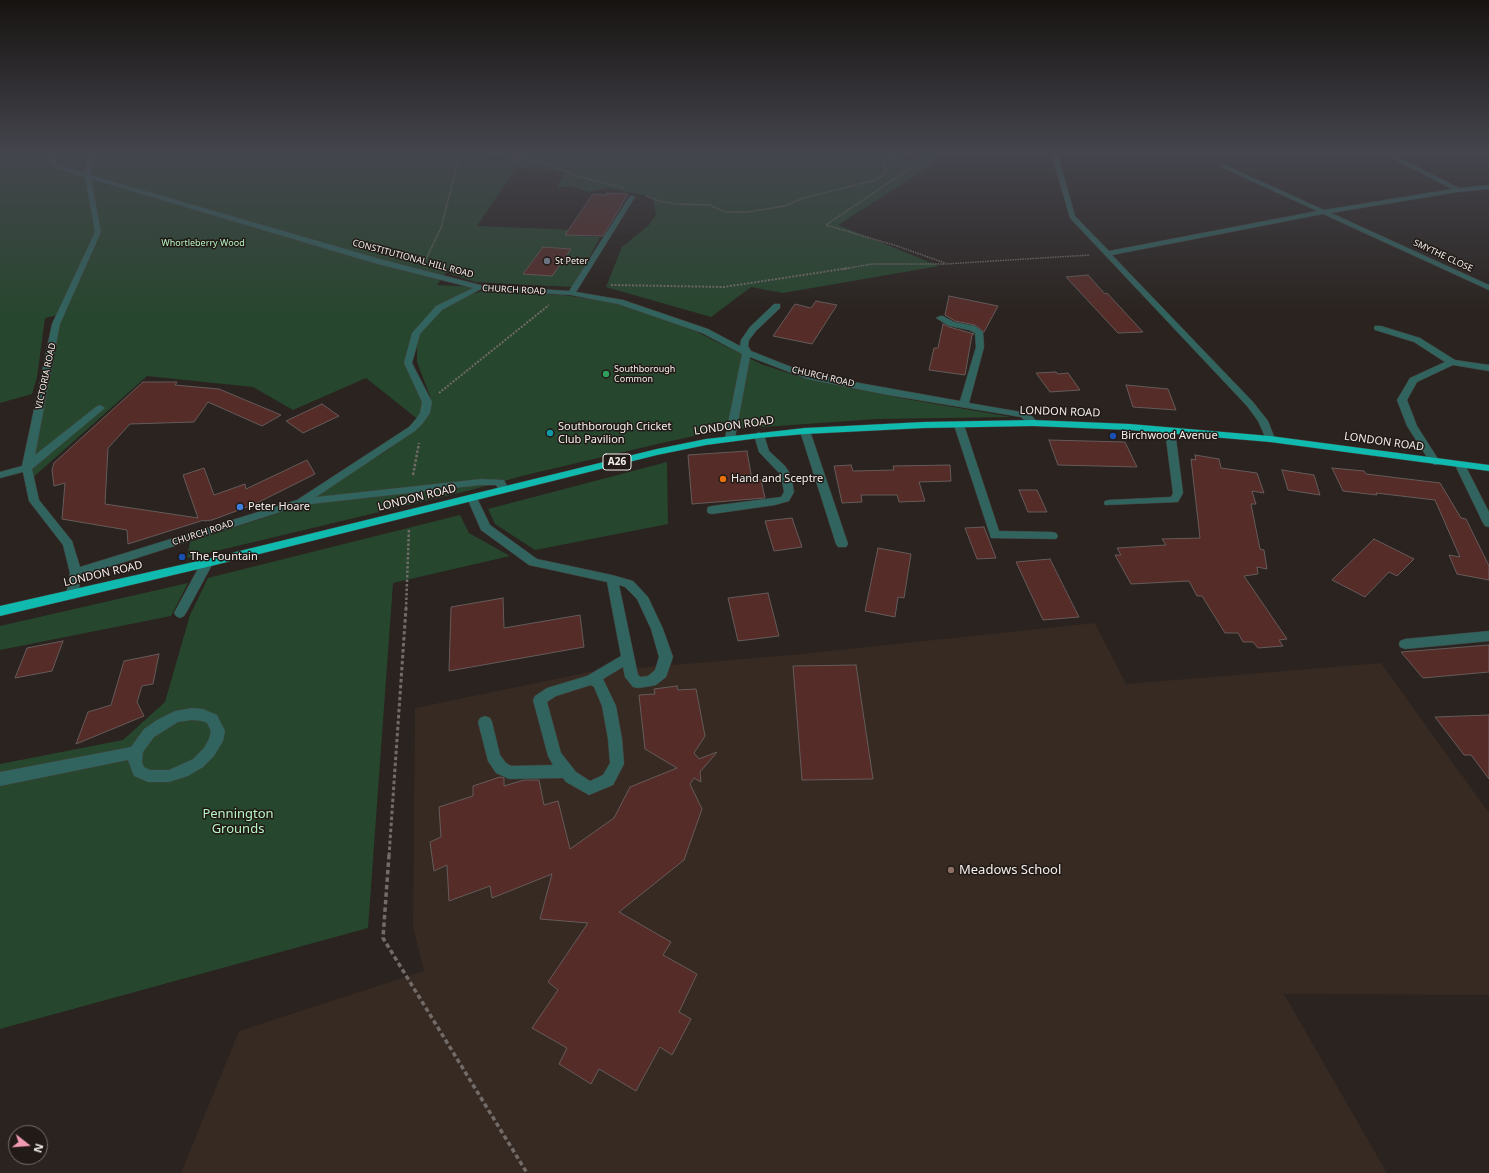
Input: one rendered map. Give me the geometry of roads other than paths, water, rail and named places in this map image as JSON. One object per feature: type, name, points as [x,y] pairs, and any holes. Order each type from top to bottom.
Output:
[{"type":"highway","name":"LONDON ROAD","points":[[0,611],[207,563],[656,452],[730,438],[759,435],[805,431],[924,425],[1033,424],[1130,427],[1270,439],[1489,468]]},
{"type":"street","name":"VICTORIA ROAD","points":[[72,595],[76,573],[68,544],[34,501],[27,468],[56,324],[98,232],[93,207]]},
{"type":"street","name":"CONSTITUTIONAL HILL ROAD","points":[[193,207],[282,234],[480,287]]},
{"type":"street","points":[[568,293],[626,207]]},
{"type":"street","points":[[1069,207],[1072,217],[1250,404],[1263,421],[1270,439]]},
{"type":"street","name":"SMYTHE CLOSE","points":[[1312,207],[1489,288]]},
{"type":"street","points":[[1106,254],[1356,207]]},
{"type":"street","name":"CHURCH ROAD","points":[[76,573],[301,502],[412,429],[420,421],[426,407],[408,363],[416,333],[439,308],[480,287],[568,293],[600,297],[637,307],[705,331],[747,353],[807,376],[888,392],[1024,415],[1028,417],[1033,424]]},
{"type":"street","points":[[730,438],[747,353],[744,346],[745,340],[753,329],[777,306]]},
{"type":"street","points":[[940,318],[952,324],[972,328],[979,332],[980,347],[964,404]]},
{"type":"street","points":[[1378,328],[1417,340],[1452,362],[1489,368]]},
{"type":"street","points":[[1435,462],[1412,426],[1402,400],[1413,380],[1452,362]]},
{"type":"street","points":[[0,475],[27,468],[42,454],[100,408]]},
{"type":"street","points":[[959,425],[995,535],[1052,536]]},
{"type":"street","points":[[805,431],[842,544]]},
{"type":"street","points":[[1109,503],[1174,500],[1178,493],[1170,431]]},
{"type":"street","points":[[712,510],[775,502],[785,499],[789,492],[786,475],[781,468],[764,452],[759,435]]},
{"type":"street","points":[[1460,465],[1489,523]]},
{"type":"street","points":[[301,502],[410,492],[481,482],[500,482],[504,490]]},
{"type":"street","points":[[472,498],[485,527],[533,562],[612,579],[629,584],[642,597],[657,629],[666,656],[660,674],[651,681],[638,683],[632,677],[612,579]]},
{"type":"street","points":[[180,613],[207,563]]},
{"type":"street","points":[[1405,644],[1489,636]]},
{"type":"street","points":[[591,680],[599,683],[609,706],[615,739],[617,764],[608,780],[589,788],[571,777],[555,756],[540,700],[552,692],[591,680],[628,658]]},
{"type":"street","points":[[192,714],[204,715],[212,719],[218,731],[216,741],[209,752],[198,763],[169,776],[148,776],[139,771],[135,762],[136,752],[140,744],[149,733],[162,724],[175,718],[192,714]]},
{"type":"street","points":[[485,722],[493,756],[501,768],[509,773],[566,771]]},
{"type":"street","points":[[0,779],[136,752]]},
{"type":"place","name":"St Peter","points":[[547,261]]},
{"type":"place","name":"Southborough Common","points":[[606,374]]},
{"type":"place","name":"Southborough Cricket Club Pavilion","points":[[550,433]]},
{"type":"place","name":"Birchwood Avenue","points":[[1113,436]]},
{"type":"place","name":"Hand and Sceptre","points":[[723,479]]},
{"type":"place","name":"Peter Hoare","points":[[240,507]]},
{"type":"place","name":"The Fountain","points":[[182,557]]},
{"type":"place","name":"Meadows School","points":[[951,870]]},
{"type":"park label","name":"Whortleberry Wood","points":[[203,243]]},
{"type":"park label","name":"Pennington Grounds","points":[[238,822]]}]
